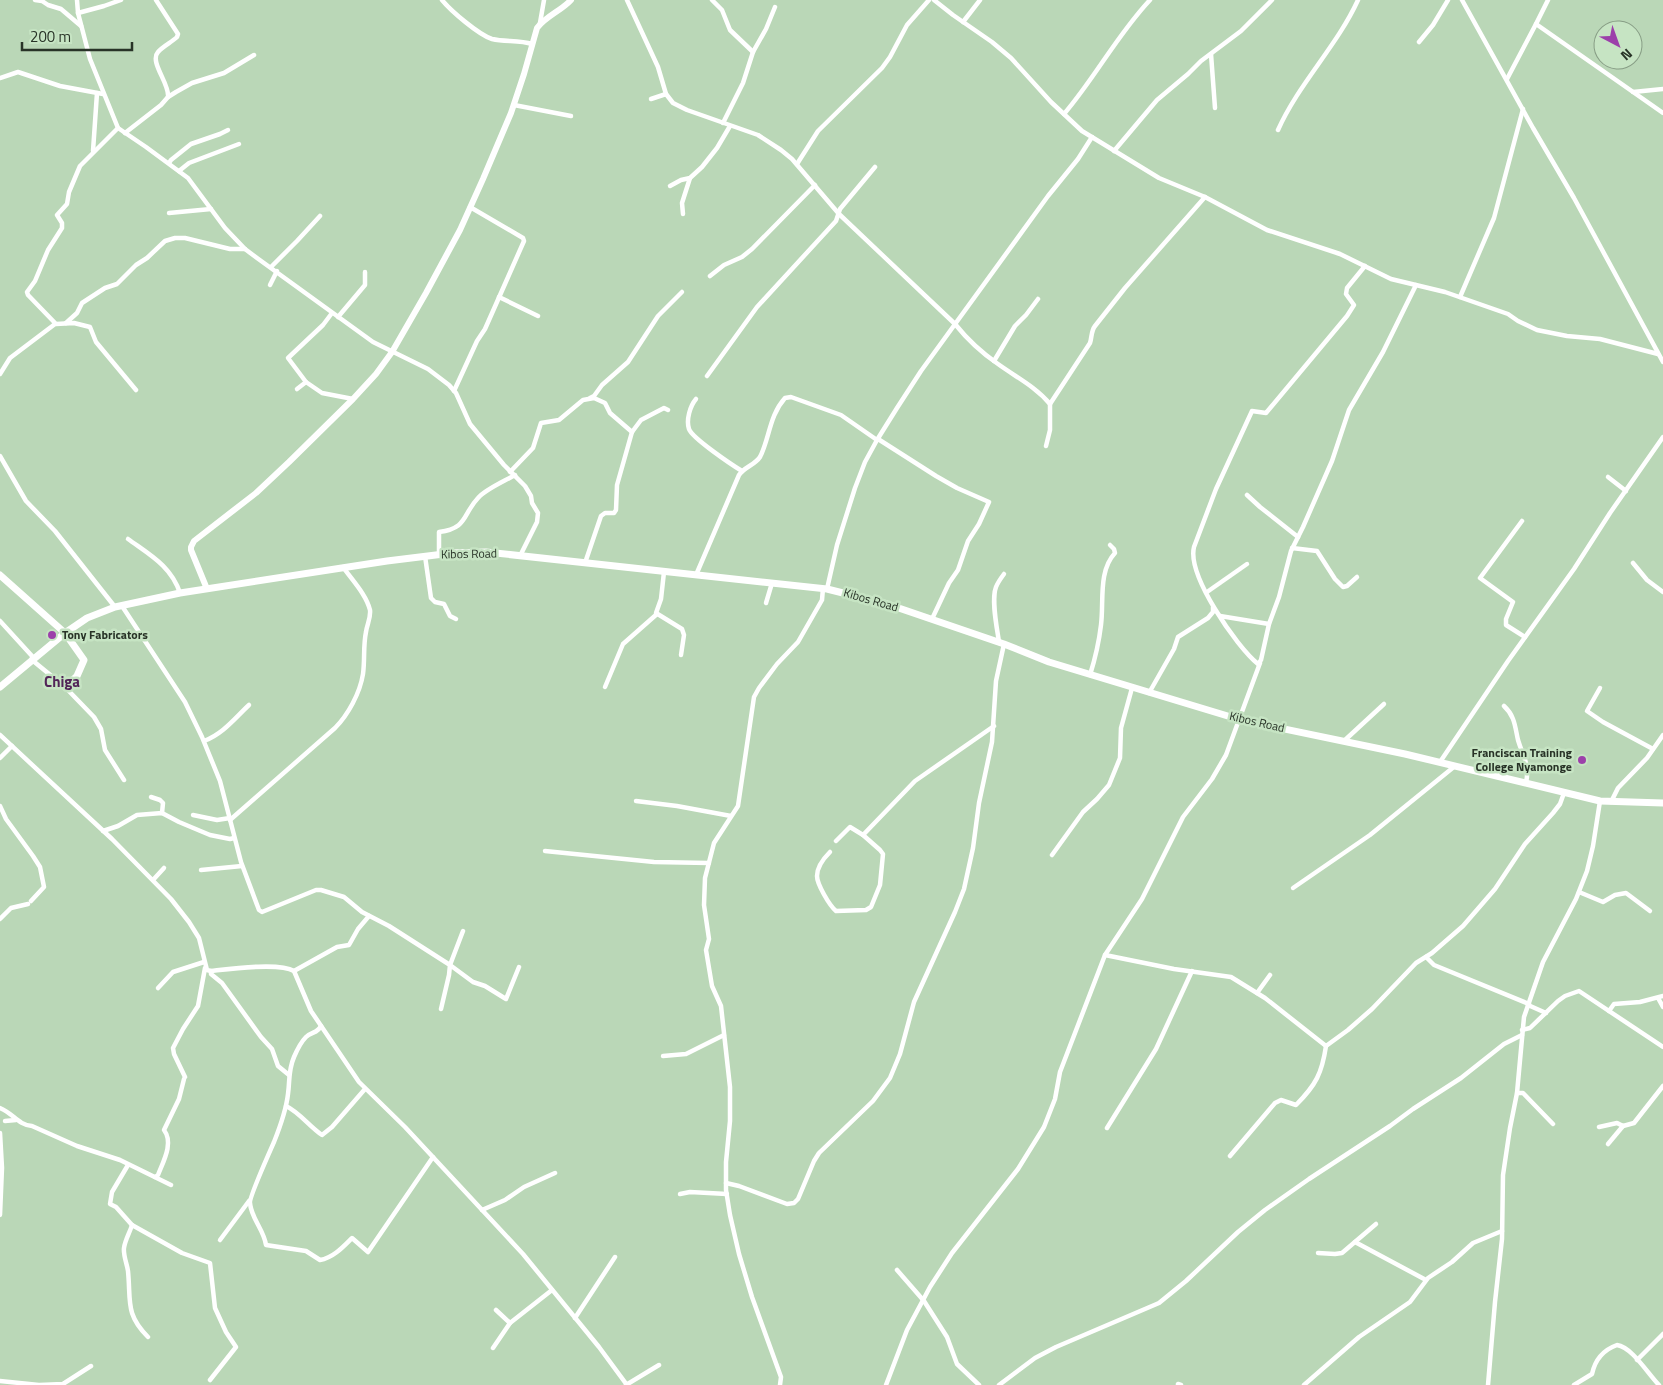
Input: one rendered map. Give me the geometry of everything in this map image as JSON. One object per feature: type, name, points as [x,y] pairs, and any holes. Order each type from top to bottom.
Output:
[{"type":"main road","name":"Kibos Road","points":[[0,687],[32,659],[87,618],[119,607],[180,593],[343,568],[439,554],[486,552],[825,588],[888,604],[1050,662],[1241,720],[1345,740],[1600,801],[1663,804]]},
{"type":"main road","points":[[0,575],[65,633],[84,660],[77,676],[65,686]]},
{"type":"street","points":[[36,0],[61,9],[81,26]]},
{"type":"street","points":[[77,0],[78,13],[90,59],[118,128],[169,163],[194,185],[225,228],[245,249],[373,342],[428,370],[454,391],[470,424],[510,472],[525,486],[531,496],[538,518],[534,530],[520,556]]},
{"type":"street","points":[[78,13],[120,0]]},
{"type":"street","points":[[156,0],[178,34],[177,37],[158,51],[156,55],[156,60],[167,88],[168,97]]},
{"type":"street","points":[[442,0],[485,36],[492,39],[532,44]]},
{"type":"street","points":[[207,590],[191,550],[194,542],[256,493],[353,399],[376,374],[392,352],[430,285],[470,207],[514,105],[540,23],[544,0]]},
{"type":"street","points":[[540,23],[566,6],[571,0]]},
{"type":"street","points":[[627,0],[658,66],[666,94],[676,105],[758,135],[781,150],[797,164],[839,214],[968,339],[994,361],[1038,392],[1050,404]]},
{"type":"street","points":[[712,0],[722,10],[730,30],[753,52]]},
{"type":"street","points":[[797,164],[818,132],[882,68],[890,57],[906,25],[929,0]]},
{"type":"street","points":[[934,0],[1011,58],[1064,114],[1092,137],[1159,178],[1205,197],[1267,230],[1340,254],[1391,279],[1441,290],[1508,314],[1518,322],[1537,330],[1568,336],[1600,339],[1658,354]]},
{"type":"street","points":[[963,22],[980,0]]},
{"type":"street","points":[[1064,114],[1103,59],[1150,0]]},
{"type":"street","points":[[1114,151],[1157,100],[1188,74],[1194,66],[1241,31],[1272,0]]},
{"type":"street","points":[[1278,130],[1286,111],[1350,18],[1358,0]]},
{"type":"street","points":[[1419,42],[1433,25],[1448,0]]},
{"type":"street","points":[[1462,0],[1574,198],[1663,362]]},
{"type":"street","points":[[1507,79],[1548,0]]},
{"type":"street","points":[[722,123],[746,77],[753,52],[766,29],[775,7]]},
{"type":"street","points":[[1536,24],[1663,113]]},
{"type":"street","points":[[1211,54],[1215,108]]},
{"type":"street","points":[[125,133],[161,105],[168,97],[192,83],[224,73],[254,55]]},
{"type":"street","points":[[0,78],[18,72],[60,86],[103,94]]},
{"type":"street","points":[[1633,92],[1663,89]]},
{"type":"street","points":[[93,152],[97,94]]},
{"type":"street","points":[[651,99],[666,94]]},
{"type":"street","points":[[514,105],[571,116]]},
{"type":"street","points":[[1460,297],[1494,218],[1523,109]]},
{"type":"street","points":[[670,186],[690,178],[702,168],[730,126]]},
{"type":"street","points":[[55,324],[28,296],[27,292],[35,281],[48,250],[62,228],[62,223],[57,215],[67,204],[80,166],[118,128]]},
{"type":"street","points":[[169,163],[191,144],[228,130]]},
{"type":"street","points":[[780,1385],[781,1377],[752,1297],[739,1254],[727,1194],[726,1162],[730,1121],[730,1087],[724,1021],[721,1006],[712,986],[706,950],[709,939],[704,905],[704,886],[714,843],[738,806],[754,697],[758,688],[777,664],[798,642],[822,600],[837,545],[865,462],[897,408],[954,324],[1048,196],[1078,159],[1092,137]]},
{"type":"street","points":[[179,171],[189,163],[238,144]]},
{"type":"street","points":[[706,376],[757,307],[836,221],[840,209],[875,168]]},
{"type":"street","points":[[682,214],[682,203],[690,178]]},
{"type":"street","points":[[710,276],[724,265],[742,257],[752,249],[815,185]]},
{"type":"street","points":[[1046,446],[1050,430],[1050,404],[1090,343],[1093,336],[1092,330],[1125,288],[1205,197]]},
{"type":"street","points":[[454,391],[499,297],[524,239],[470,207]]},
{"type":"street","points":[[170,213],[211,209]]},
{"type":"street","points":[[271,267],[320,216]]},
{"type":"street","points":[[65,324],[77,313],[82,303],[105,288],[117,284],[165,241],[185,238],[230,250],[245,249]]},
{"type":"street","points":[[1260,663],[1257,663],[1249,654],[1213,607],[1199,578],[1193,555],[1194,547],[1216,489],[1252,411],[1266,413],[1348,316],[1354,305],[1346,294],[1347,288],[1365,266]]},
{"type":"street","points":[[270,285],[277,271]]},
{"type":"street","points":[[338,317],[365,285],[365,272]]},
{"type":"street","points":[[886,1385],[907,1330],[930,1287],[952,1253],[1018,1170],[1044,1127],[1055,1099],[1060,1072],[1105,955],[1142,899],[1183,817],[1220,767],[1241,720],[1260,663],[1269,624],[1292,548],[1332,461],[1349,410],[1383,352],[1416,286]]},
{"type":"street","points":[[510,472],[533,448],[540,423],[559,420],[577,404],[590,398],[628,362],[658,316],[682,292]]},
{"type":"street","points":[[499,297],[538,316]]},
{"type":"street","points":[[994,361],[1015,326],[1038,299]]},
{"type":"street","points":[[332,313],[323,325],[288,358],[306,382],[322,394],[353,399]]},
{"type":"street","points":[[0,374],[10,358],[55,324],[74,323],[90,327],[96,342],[136,390]]},
{"type":"street","points":[[297,389],[306,382]]},
{"type":"street","points":[[696,575],[742,471],[759,458],[771,421],[780,404],[787,397],[791,397],[841,415],[936,476],[957,488],[989,502],[979,524],[968,541],[958,570],[949,583],[932,619]]},
{"type":"street","points":[[590,398],[598,399],[605,403],[610,413],[632,432]]},
{"type":"street","points":[[696,399],[690,411],[689,427],[691,431],[698,439],[742,471]]},
{"type":"street","points":[[585,563],[602,515],[614,513],[616,510],[617,485],[632,432],[643,418],[664,408],[668,410]]},
{"type":"street","points":[[1440,762],[1663,437]]},
{"type":"street","points":[[0,456],[26,501],[55,531],[119,607],[186,702],[220,781],[242,866],[260,911],[318,890],[344,897],[369,916],[450,965],[473,982],[485,986],[506,999],[520,967]]},
{"type":"street","points":[[439,554],[440,532],[452,530],[459,526],[479,497],[515,476]]},
{"type":"street","points":[[1608,477],[1626,491]]},
{"type":"street","points":[[1247,495],[1298,536]]},
{"type":"street","points":[[1522,521],[1480,578],[1513,602],[1506,619],[1506,625],[1525,637]]},
{"type":"street","points":[[128,539],[168,570],[175,580],[180,593]]},
{"type":"street","points":[[1090,675],[1101,627],[1104,578],[1110,558],[1115,553],[1110,545]]},
{"type":"street","points":[[1292,548],[1318,551],[1336,579],[1343,586],[1347,586],[1358,577]]},
{"type":"street","points":[[425,556],[431,598],[435,602],[444,604],[450,616],[456,619]]},
{"type":"street","points":[[1633,563],[1645,578],[1663,592]]},
{"type":"street","points":[[1207,592],[1247,564]]},
{"type":"street","points":[[193,815],[217,820],[230,819],[335,728],[344,718],[358,691],[363,674],[366,631],[370,612],[364,596],[343,568]]},
{"type":"street","points":[[657,614],[656,610],[661,599],[664,572]]},
{"type":"street","points":[[726,1183],[787,1204],[794,1203],[798,1199],[819,1153],[873,1101],[890,1078],[900,1054],[914,1002],[964,889],[974,848],[979,803],[994,726],[996,681],[1001,643],[995,606],[995,591],[1004,574]]},
{"type":"street","points":[[766,603],[772,583]]},
{"type":"street","points":[[1149,692],[1174,649],[1178,637],[1208,618],[1213,612],[1213,607]]},
{"type":"street","points":[[657,614],[682,629],[684,635],[681,655]]},
{"type":"street","points":[[604,686],[623,644],[657,614]]},
{"type":"street","points":[[1220,616],[1269,624]]},
{"type":"street","points":[[0,621],[32,656],[32,659],[65,686],[100,724],[105,750],[124,780]]},
{"type":"street","points":[[1052,855],[1083,812],[1110,785],[1120,758],[1122,723],[1132,688]]},
{"type":"street","points":[[1600,688],[1587,711],[1653,749]]},
{"type":"street","points":[[1345,740],[1384,704]]},
{"type":"street","points":[[204,741],[215,738],[249,705]]},
{"type":"street","points":[[1504,706],[1512,715],[1519,743],[1526,758],[1526,783]]},
{"type":"street","points":[[863,835],[915,781],[994,726]]},
{"type":"street","points":[[0,735],[153,880],[189,922],[202,944],[205,968],[198,1006],[173,1048],[185,1078],[179,1099],[164,1130],[167,1134],[168,1149],[158,1175],[155,1177]]},
{"type":"street","points":[[1611,802],[1618,788],[1647,758],[1663,735]]},
{"type":"street","points":[[0,758],[12,746]]},
{"type":"street","points":[[1294,888],[1370,835],[1455,766]]},
{"type":"street","points":[[1230,1156],[1275,1103],[1281,1100],[1293,1105],[1297,1104],[1320,1075],[1326,1046],[1348,1030],[1383,998],[1410,968],[1463,926],[1496,889],[1525,844],[1560,804],[1564,793]]},
{"type":"street","points":[[151,797],[163,803],[162,813]]},
{"type":"street","points":[[636,801],[731,816]]},
{"type":"street","points":[[1488,1385],[1502,1231],[1503,1175],[1517,1093],[1524,1017],[1544,962],[1579,892],[1590,861],[1600,801]]},
{"type":"street","points":[[0,806],[6,819],[40,867],[44,887],[30,902],[11,908],[0,919]]},
{"type":"street","points":[[103,831],[118,826],[137,815],[162,813],[210,835],[234,838]]},
{"type":"street","points":[[830,852],[824,858],[817,876],[831,906],[836,911],[866,910],[871,908],[880,885],[882,854],[880,850],[863,835],[850,827],[836,841]]},
{"type":"street","points":[[545,852],[654,862],[709,863]]},
{"type":"street","points":[[201,870],[242,866]]},
{"type":"street","points":[[153,880],[164,868]]},
{"type":"street","points":[[1579,892],[1603,902],[1615,895],[1629,893],[1650,911]]},
{"type":"street","points":[[294,971],[337,947],[349,945],[358,929],[369,916]]},
{"type":"street","points":[[441,1009],[450,965],[463,931]]},
{"type":"street","points":[[1105,955],[1192,972],[1228,976],[1289,1015],[1308,1033],[1326,1046]]},
{"type":"street","points":[[1426,957],[1434,965],[1546,1013]]},
{"type":"street","points":[[158,988],[173,972],[204,962]]},
{"type":"street","points":[[205,968],[211,971],[241,967],[265,967],[290,968],[294,971],[312,1011],[364,1089],[405,1127],[523,1254],[599,1347],[626,1385],[659,1365]]},
{"type":"street","points":[[211,971],[211,974],[222,983],[261,1037],[269,1045],[275,1054],[278,1066],[289,1076]]},
{"type":"street","points":[[1106,1128],[1156,1049],[1192,972]]},
{"type":"street","points":[[1257,993],[1270,976]]},
{"type":"street","points":[[999,1385],[1056,1346],[1159,1302],[1186,1281],[1232,1236],[1265,1210],[1308,1179],[1461,1078],[1504,1044],[1530,1028],[1558,1001],[1576,991],[1579,991],[1663,1047]]},
{"type":"street","points":[[1609,1011],[1614,1004],[1640,1002],[1660,997],[1663,1007]]},
{"type":"street","points":[[220,1240],[249,1200],[275,1139],[286,1106],[289,1076],[294,1058],[303,1040],[318,1031],[321,1026]]},
{"type":"street","points":[[663,1056],[686,1054],[724,1035]]},
{"type":"street","points":[[1599,1127],[1617,1124],[1623,1126],[1634,1123],[1663,1086]]},
{"type":"street","points":[[286,1106],[292,1108],[310,1127],[322,1135],[332,1127],[364,1089]]},
{"type":"street","points":[[1517,1093],[1523,1093],[1553,1124]]},
{"type":"street","points":[[0,1108],[10,1112],[16,1120],[24,1125],[32,1126],[77,1146],[120,1160],[171,1185]]},
{"type":"street","points":[[6,1121],[16,1120]]},
{"type":"street","points":[[1608,1144],[1623,1126]]},
{"type":"street","points":[[0,1133],[2,1168],[0,1215]]},
{"type":"street","points":[[249,1200],[251,1210],[264,1234],[266,1245],[306,1251],[320,1260],[336,1252],[352,1238],[368,1252],[433,1157]]},
{"type":"street","points":[[128,1165],[112,1192],[110,1204],[116,1207],[132,1225],[182,1253],[210,1263],[215,1308],[226,1332],[236,1347],[210,1380]]},
{"type":"street","points":[[482,1210],[505,1200],[524,1187],[555,1173]]},
{"type":"street","points":[[680,1194],[690,1192],[727,1194]]},
{"type":"street","points":[[1318,1253],[1338,1254],[1376,1224]]},
{"type":"street","points":[[132,1225],[124,1248],[128,1271],[129,1304],[130,1310],[148,1337]]},
{"type":"street","points":[[1306,1384],[1360,1337],[1410,1302],[1426,1280],[1452,1262],[1473,1243],[1502,1231]]},
{"type":"street","points":[[1355,1242],[1426,1280]]},
{"type":"street","points":[[575,1318],[615,1257]]},
{"type":"street","points":[[897,1270],[924,1301],[947,1337],[957,1364],[979,1385]]},
{"type":"street","points":[[493,1348],[510,1323],[552,1290]]},
{"type":"street","points":[[496,1310],[510,1323]]},
{"type":"street","points":[[1637,1360],[1663,1334]]},
{"type":"street","points":[[1574,1385],[1592,1374],[1594,1364],[1603,1354],[1616,1345],[1624,1347],[1659,1385]]},
{"type":"street","points":[[0,1381],[63,1384],[91,1366]]},
{"type":"place","name":"Tony Fabricators","points":[[52,635]]},
{"type":"place","name":"Franciscan Training College Nyamonge","points":[[1582,760]]},
{"type":"district","name":"Chiga","points":[[62,682]]}]
